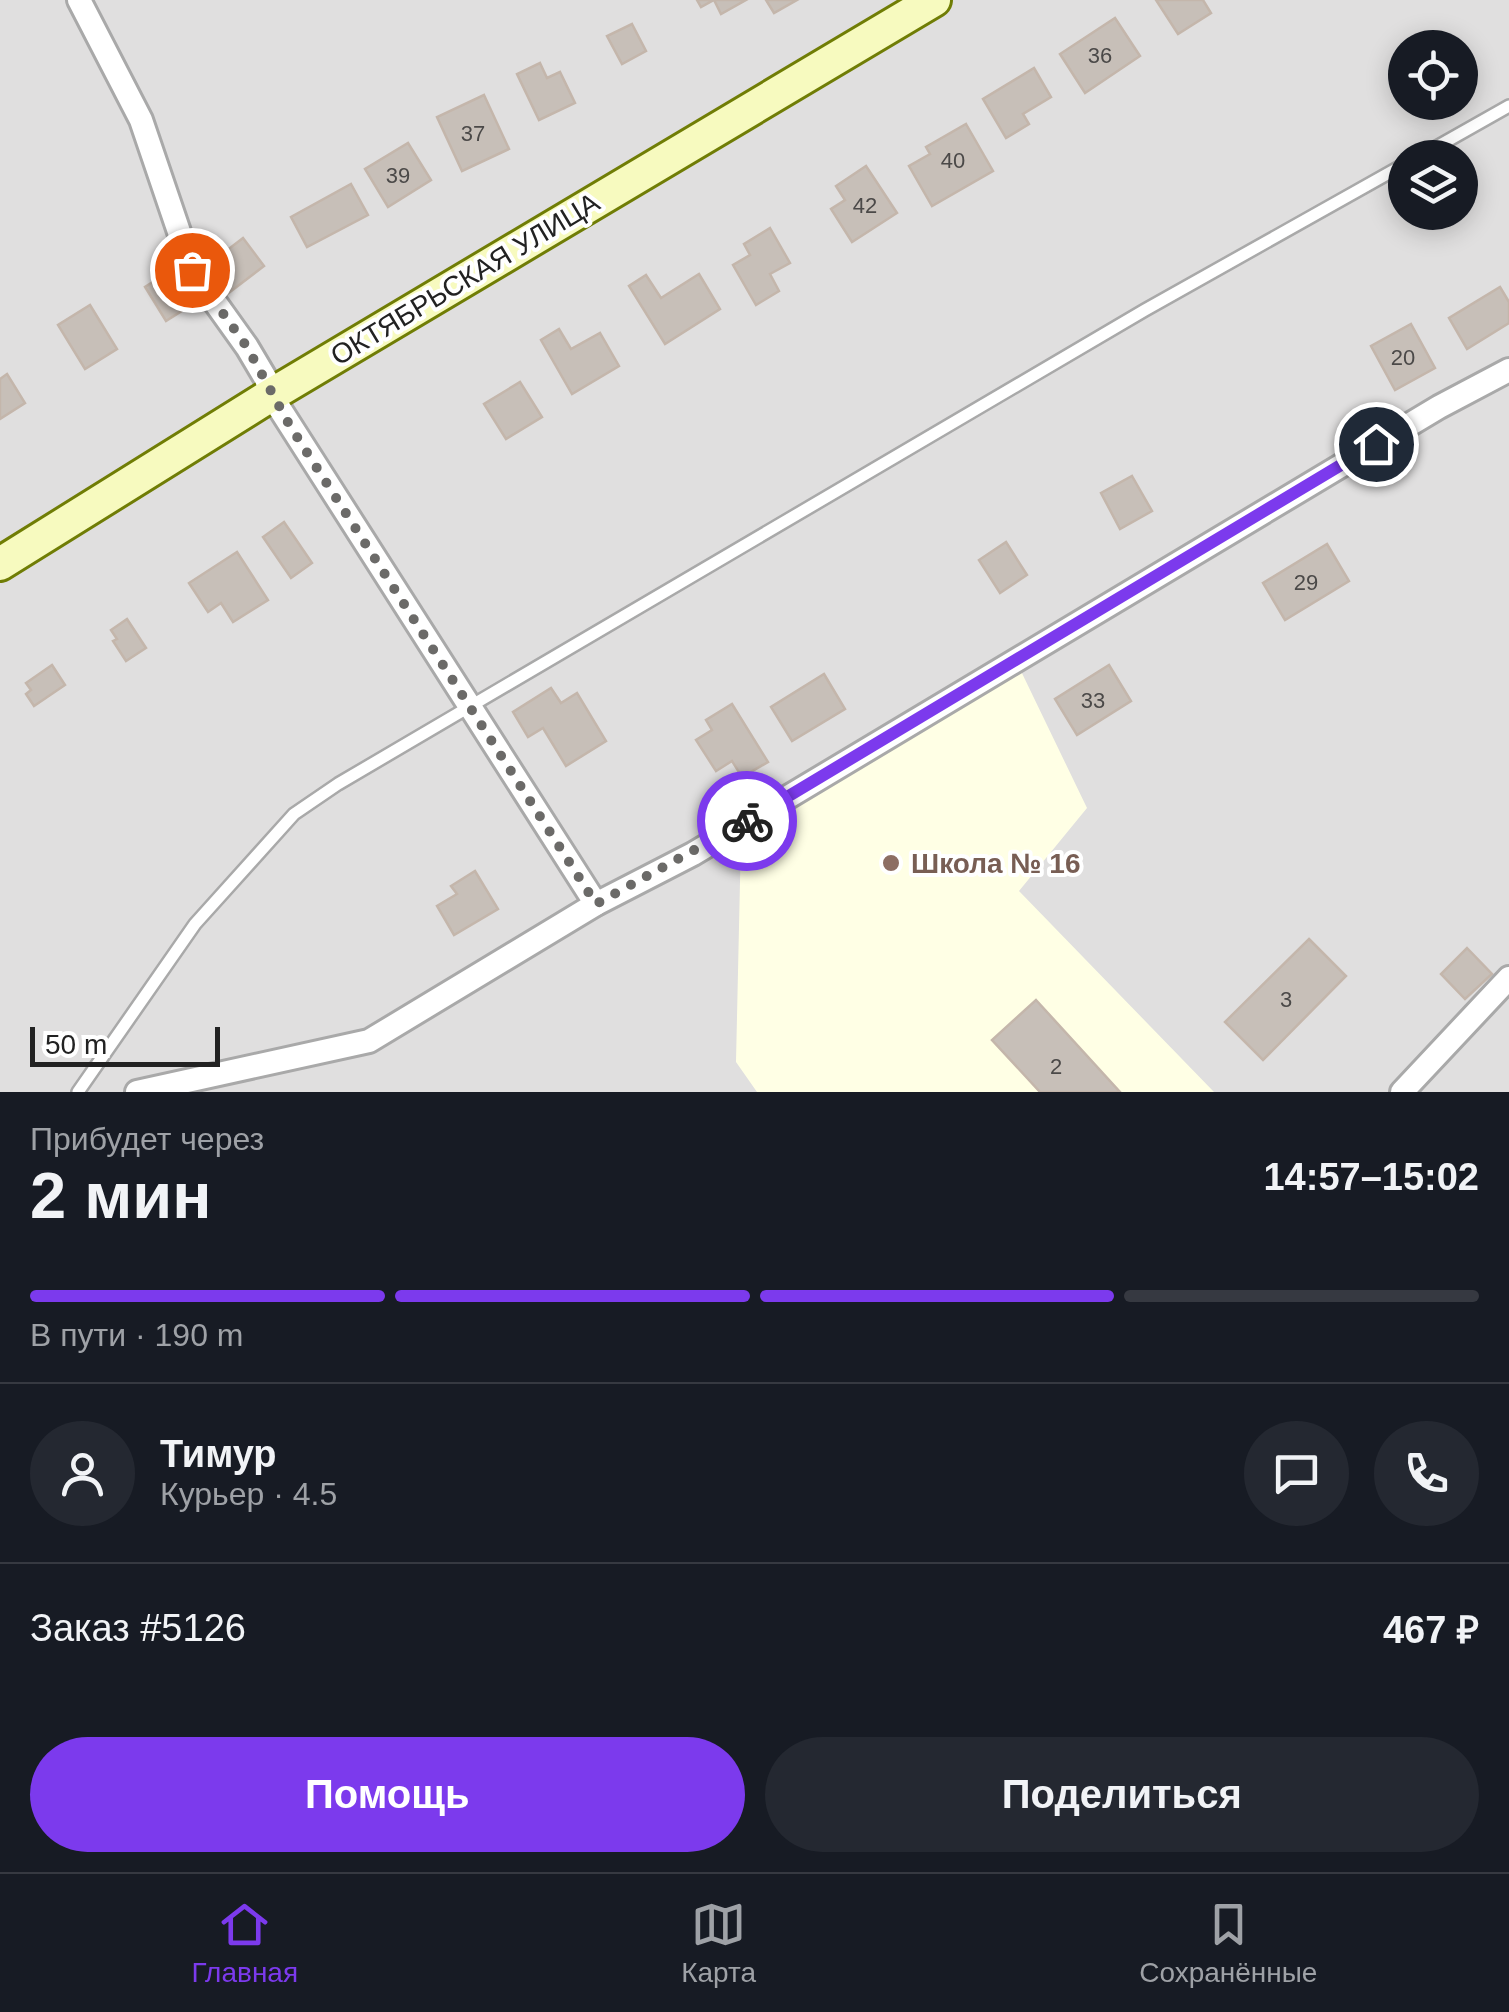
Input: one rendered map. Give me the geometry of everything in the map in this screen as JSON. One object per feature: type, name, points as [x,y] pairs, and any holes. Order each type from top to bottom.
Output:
[{"type":"street","points":[[79,0],[141,120],[192,270],[247,347],[271,395],[596,904]]},
{"type":"street","name":"ОКТЯБРЬСКАЯ УЛИЦА","points":[[0,564],[271,395],[934,0]]},
{"type":"street","points":[[137,1092],[369,1041],[596,904],[693,854],[1422,417],[1509,370]]},
{"type":"street","points":[[1402,1092],[1509,978]]},
{"type":"lane","points":[[1449,140],[1509,106]]},
{"type":"lane","points":[[78,1092],[195,924],[294,814],[467,706],[599,633],[1145,310],[1388,174]]},
{"type":"shaded area","points":[[0,0],[1509,0],[1509,1092],[0,1092]]},
{"type":"shaded area","name":"Школа № 16","points":[[1019,667],[1087,808],[1019,891],[1214,1092],[757,1092],[736,1062],[741,837]]},
{"type":"building","points":[[714,0],[746,0],[721,14]]},
{"type":"building","points":[[766,0],[797,0],[774,13]]},
{"type":"building","points":[[1156,0],[1203,0],[1211,13],[1178,34]]},
{"type":"building","points":[[1115,18],[1140,56],[1085,93],[1060,54]]},
{"type":"building","points":[[632,24],[646,51],[622,64],[607,36]]},
{"type":"building","points":[[540,63],[547,78],[560,72],[575,103],[539,120],[517,74]]},
{"type":"building","points":[[1034,68],[1051,97],[1023,114],[1029,124],[1006,138],[983,99]]},
{"type":"building","points":[[484,95],[509,149],[462,171],[437,117]]},
{"type":"building","points":[[966,124],[993,171],[932,206],[909,166],[930,154],[926,147]]},
{"type":"building","points":[[408,143],[431,180],[388,207],[365,169]]},
{"type":"building","points":[[866,166],[897,213],[852,242],[831,209],[845,200],[836,186]]},
{"type":"building","points":[[351,184],[368,215],[307,247],[291,217]]},
{"type":"building","points":[[770,228],[790,263],[770,274],[779,291],[756,305],[733,265],[750,255],[744,244]]},
{"type":"building","points":[[243,238],[264,266],[226,295],[204,268]]},
{"type":"building","points":[[167,273],[188,307],[166,321],[145,287]]},
{"type":"building","points":[[699,274],[720,309],[665,344],[629,286],[646,275],[661,298]]},
{"type":"building","points":[[1500,287],[1509,302],[1509,323],[1467,349],[1449,318]]},
{"type":"building","points":[[90,305],[117,349],[85,369],[58,325]]},
{"type":"building","points":[[1411,324],[1435,368],[1395,390],[1371,346]]},
{"type":"building","points":[[559,329],[571,349],[600,333],[619,366],[572,394],[541,340]]},
{"type":"building","points":[[7,374],[25,403],[0,419],[0,379]]},
{"type":"building","points":[[520,382],[542,417],[506,439],[484,404]]},
{"type":"building","points":[[1132,476],[1152,511],[1120,529],[1101,493]]},
{"type":"building","points":[[284,522],[312,563],[291,578],[263,537]]},
{"type":"building","points":[[1006,542],[1027,575],[1000,593],[979,560]]},
{"type":"building","points":[[1327,544],[1349,581],[1285,620],[1263,583]]},
{"type":"building","points":[[237,552],[268,600],[233,622],[221,603],[208,612],[189,583]]},
{"type":"building","points":[[127,619],[146,648],[126,661],[111,630]]},
{"type":"building","points":[[52,665],[65,685],[34,706],[26,694],[31,690],[26,683]]},
{"type":"building","points":[[1109,665],[1131,701],[1077,735],[1055,699]]},
{"type":"building","points":[[824,674],[845,709],[792,741],[771,707]]},
{"type":"building","points":[[551,688],[561,703],[577,693],[606,741],[566,766],[543,728],[528,737],[513,712]]},
{"type":"building","points":[[732,704],[768,762],[742,777],[732,761],[716,771],[696,740],[712,730],[706,720]]},
{"type":"building","points":[[475,871],[498,909],[454,935],[437,906],[457,894],[451,886]]},
{"type":"building","points":[[1309,939],[1346,976],[1263,1060],[1225,1022]]},
{"type":"building","points":[[1467,948],[1492,974],[1465,999],[1441,974]]},
{"type":"building","points":[[1036,1000],[1120,1092],[1040,1092],[992,1040]]},
{"type":"way so far","points":[[192,270],[247,347],[290,426],[596,904],[747,821]]},
{"type":"place","name":"Школа № 16","points":[[891,863]]},
{"type":"route","points":[[747,821],[1376,444]]}]
